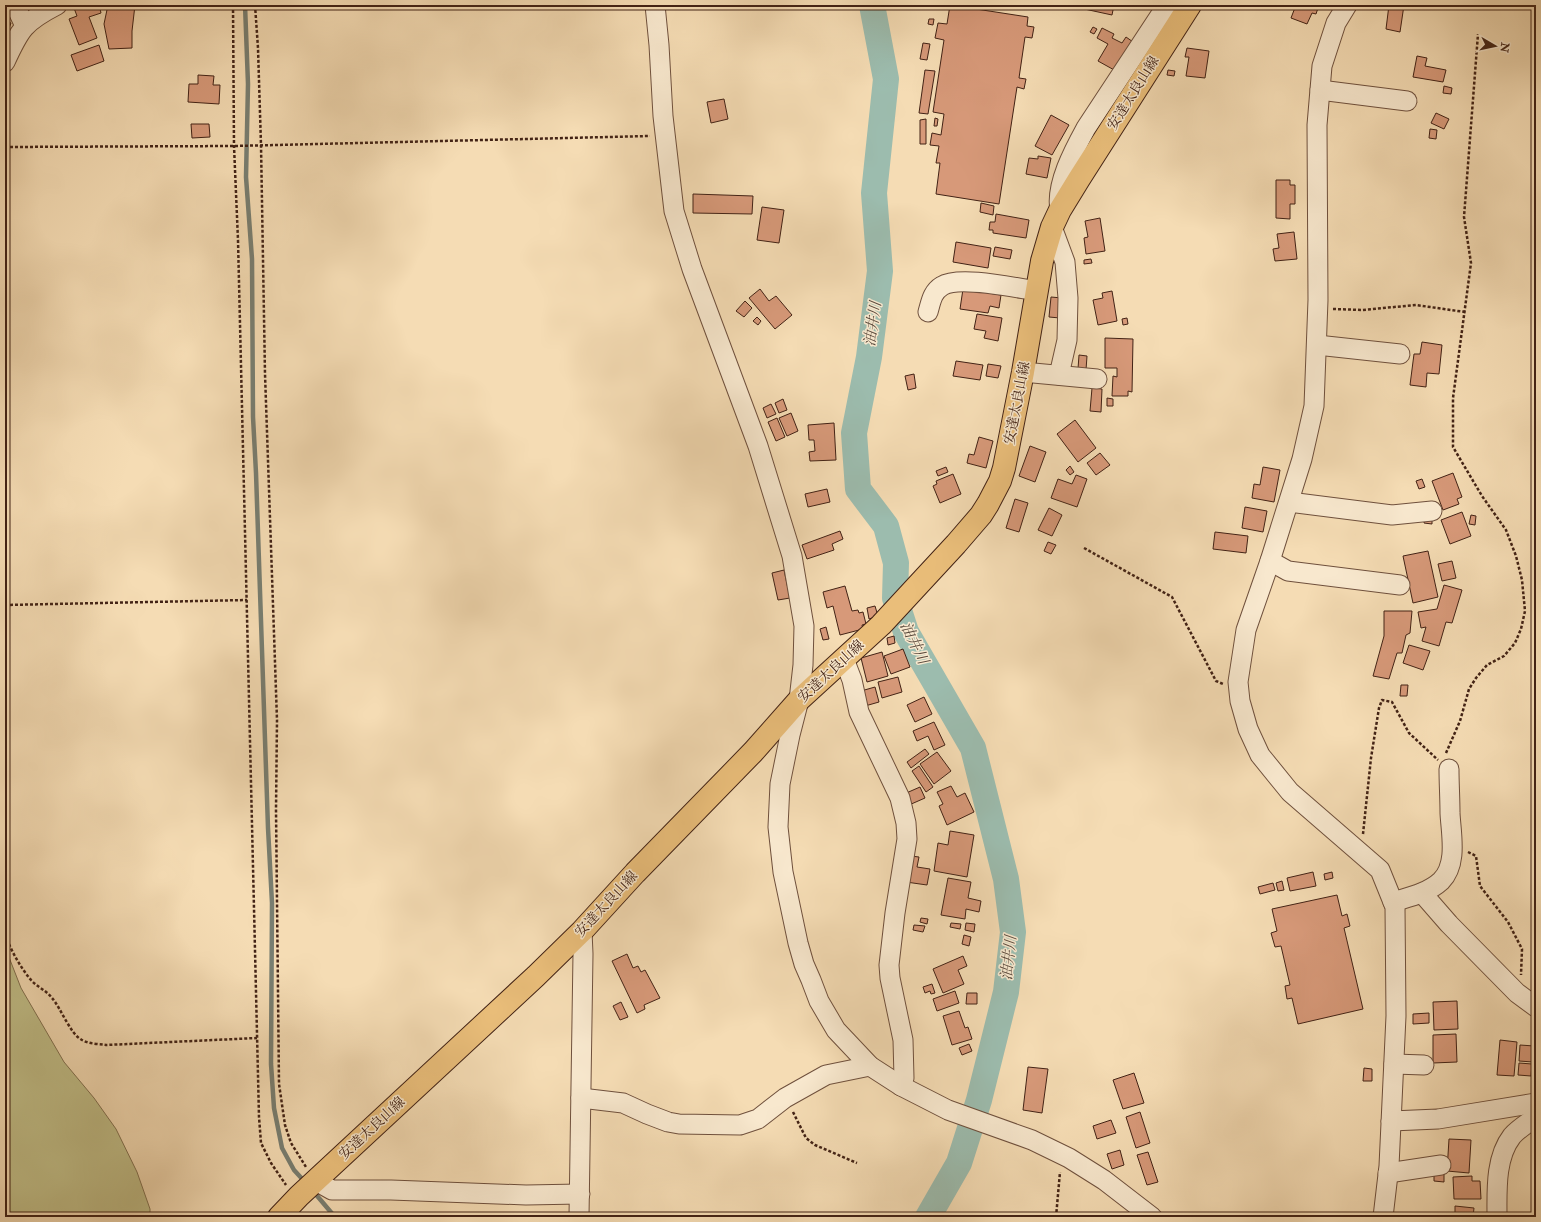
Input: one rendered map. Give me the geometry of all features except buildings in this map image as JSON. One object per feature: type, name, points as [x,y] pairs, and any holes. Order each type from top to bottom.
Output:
[{"type":"main road","name":"安達太良山線","points":[[279,1217],[582,931],[752,752],[799,700],[880,625],[927,576],[981,515],[1000,481],[1023,372],[1042,261],[1056,218],[1190,5]]},
{"type":"street","points":[[5,62],[14,43],[16,13],[38,15],[57,5]]},
{"type":"street","points":[[656,5],[665,136],[674,211],[692,269],[758,446],[792,556],[804,626],[803,665],[799,700],[780,784],[778,826],[783,872],[804,964],[819,1001],[836,1030],[870,1066],[901,1086],[948,1110],[997,1129],[1032,1140],[1063,1155],[1104,1180],[1152,1217]]},
{"type":"street","points":[[1059,375],[1067,340],[1068,298],[1065,262],[1056,218],[1059,194],[1064,175],[1086,128],[1167,5]]},
{"type":"street","points":[[1347,5],[1336,23],[1322,66],[1317,124],[1318,309],[1314,406],[1302,459],[1289,502],[1246,630],[1238,682],[1240,701],[1248,729],[1260,756],[1290,792],[1380,870],[1395,907],[1396,1016],[1388,1173],[1383,1217]]},
{"type":"street","points":[[1320,90],[1407,101]]},
{"type":"street","points":[[928,312],[932,296],[942,286],[952,282],[970,281],[1037,291]]},
{"type":"street","points":[[1317,345],[1400,354]]},
{"type":"street","points":[[1023,372],[1097,379]]},
{"type":"street","points":[[1289,502],[1392,515],[1432,511]]},
{"type":"street","points":[[1270,561],[1288,571],[1400,585]]},
{"type":"street","points":[[844,659],[852,680],[859,712],[900,798],[906,823],[907,840],[895,913],[889,965],[890,978],[903,1040],[904,1078],[901,1086]]},
{"type":"street","points":[[1393,902],[1422,893],[1442,880],[1448,868],[1452,856],[1449,769]]},
{"type":"street","points":[[1422,893],[1517,993],[1536,1007]]},
{"type":"street","points":[[579,1217],[583,954],[582,931]]},
{"type":"street","points":[[1394,1064],[1424,1065]]},
{"type":"street","points":[[581,1098],[622,1103],[668,1122],[679,1124],[740,1124],[758,1118],[785,1098],[826,1075],[870,1066]]},
{"type":"street","points":[[1391,1121],[1438,1119],[1536,1103]]},
{"type":"street","points":[[1497,1217],[1498,1177],[1502,1157],[1512,1135],[1536,1117]]},
{"type":"street","points":[[1388,1173],[1441,1165]]},
{"type":"street","points":[[307,1189],[526,1195],[580,1194]]},
{"type":"path","points":[[233,5],[234,146],[238,240],[257,1038],[261,1143],[271,1163],[307,1189]]},
{"type":"path","points":[[255,5],[260,145],[265,374],[277,720],[276,810],[279,1084],[285,1125],[291,1143],[308,1171],[307,1189]]},
{"type":"path","points":[[1449,769],[1446,759],[1446,751],[1460,721],[1469,690],[1476,678],[1487,665],[1504,656],[1515,643],[1521,630],[1525,611],[1522,580],[1516,556],[1506,530],[1482,496],[1453,447],[1453,398],[1471,264],[1464,217],[1478,34]]},
{"type":"path","points":[[5,147],[234,146],[665,136]]},
{"type":"path","points":[[1318,309],[1362,310],[1416,305],[1465,312]]},
{"type":"path","points":[[1084,548],[1172,597],[1216,681],[1239,692]]},
{"type":"path","points":[[5,605],[247,600]]},
{"type":"path","points":[[1360,852],[1371,758],[1379,708],[1382,700],[1392,702],[1409,733],[1427,752],[1449,769]]},
{"type":"path","points":[[1452,844],[1476,856],[1480,886],[1508,922],[1522,949],[1521,976],[1517,993]]},
{"type":"path","points":[[5,935],[11,948],[32,981],[52,998],[81,1040],[94,1044],[106,1045],[257,1038]]},
{"type":"path","points":[[785,1098],[806,1138],[815,1145],[857,1163]]},
{"type":"path","points":[[1056,1217],[1058,1187],[1063,1155]]},
{"type":"shaded area","points":[[5,947],[21,988],[64,1062],[94,1098],[116,1129],[137,1172],[150,1209],[150,1217],[5,1217]]},
{"type":"waterway","points":[[245,5],[248,84],[246,177],[252,259],[253,417],[272,903],[271,1064],[274,1108],[282,1148],[294,1170],[305,1182]]},
{"type":"waterway","name":"油井川","points":[[872,5],[886,79],[874,193],[880,271],[869,357],[854,433],[858,489],[886,526],[896,563],[895,598],[906,632],[973,748],[1006,879],[1013,932],[1006,992],[979,1100],[959,1163],[928,1217]]},
{"type":"waterway","points":[[313,1191],[335,1217]]}]
